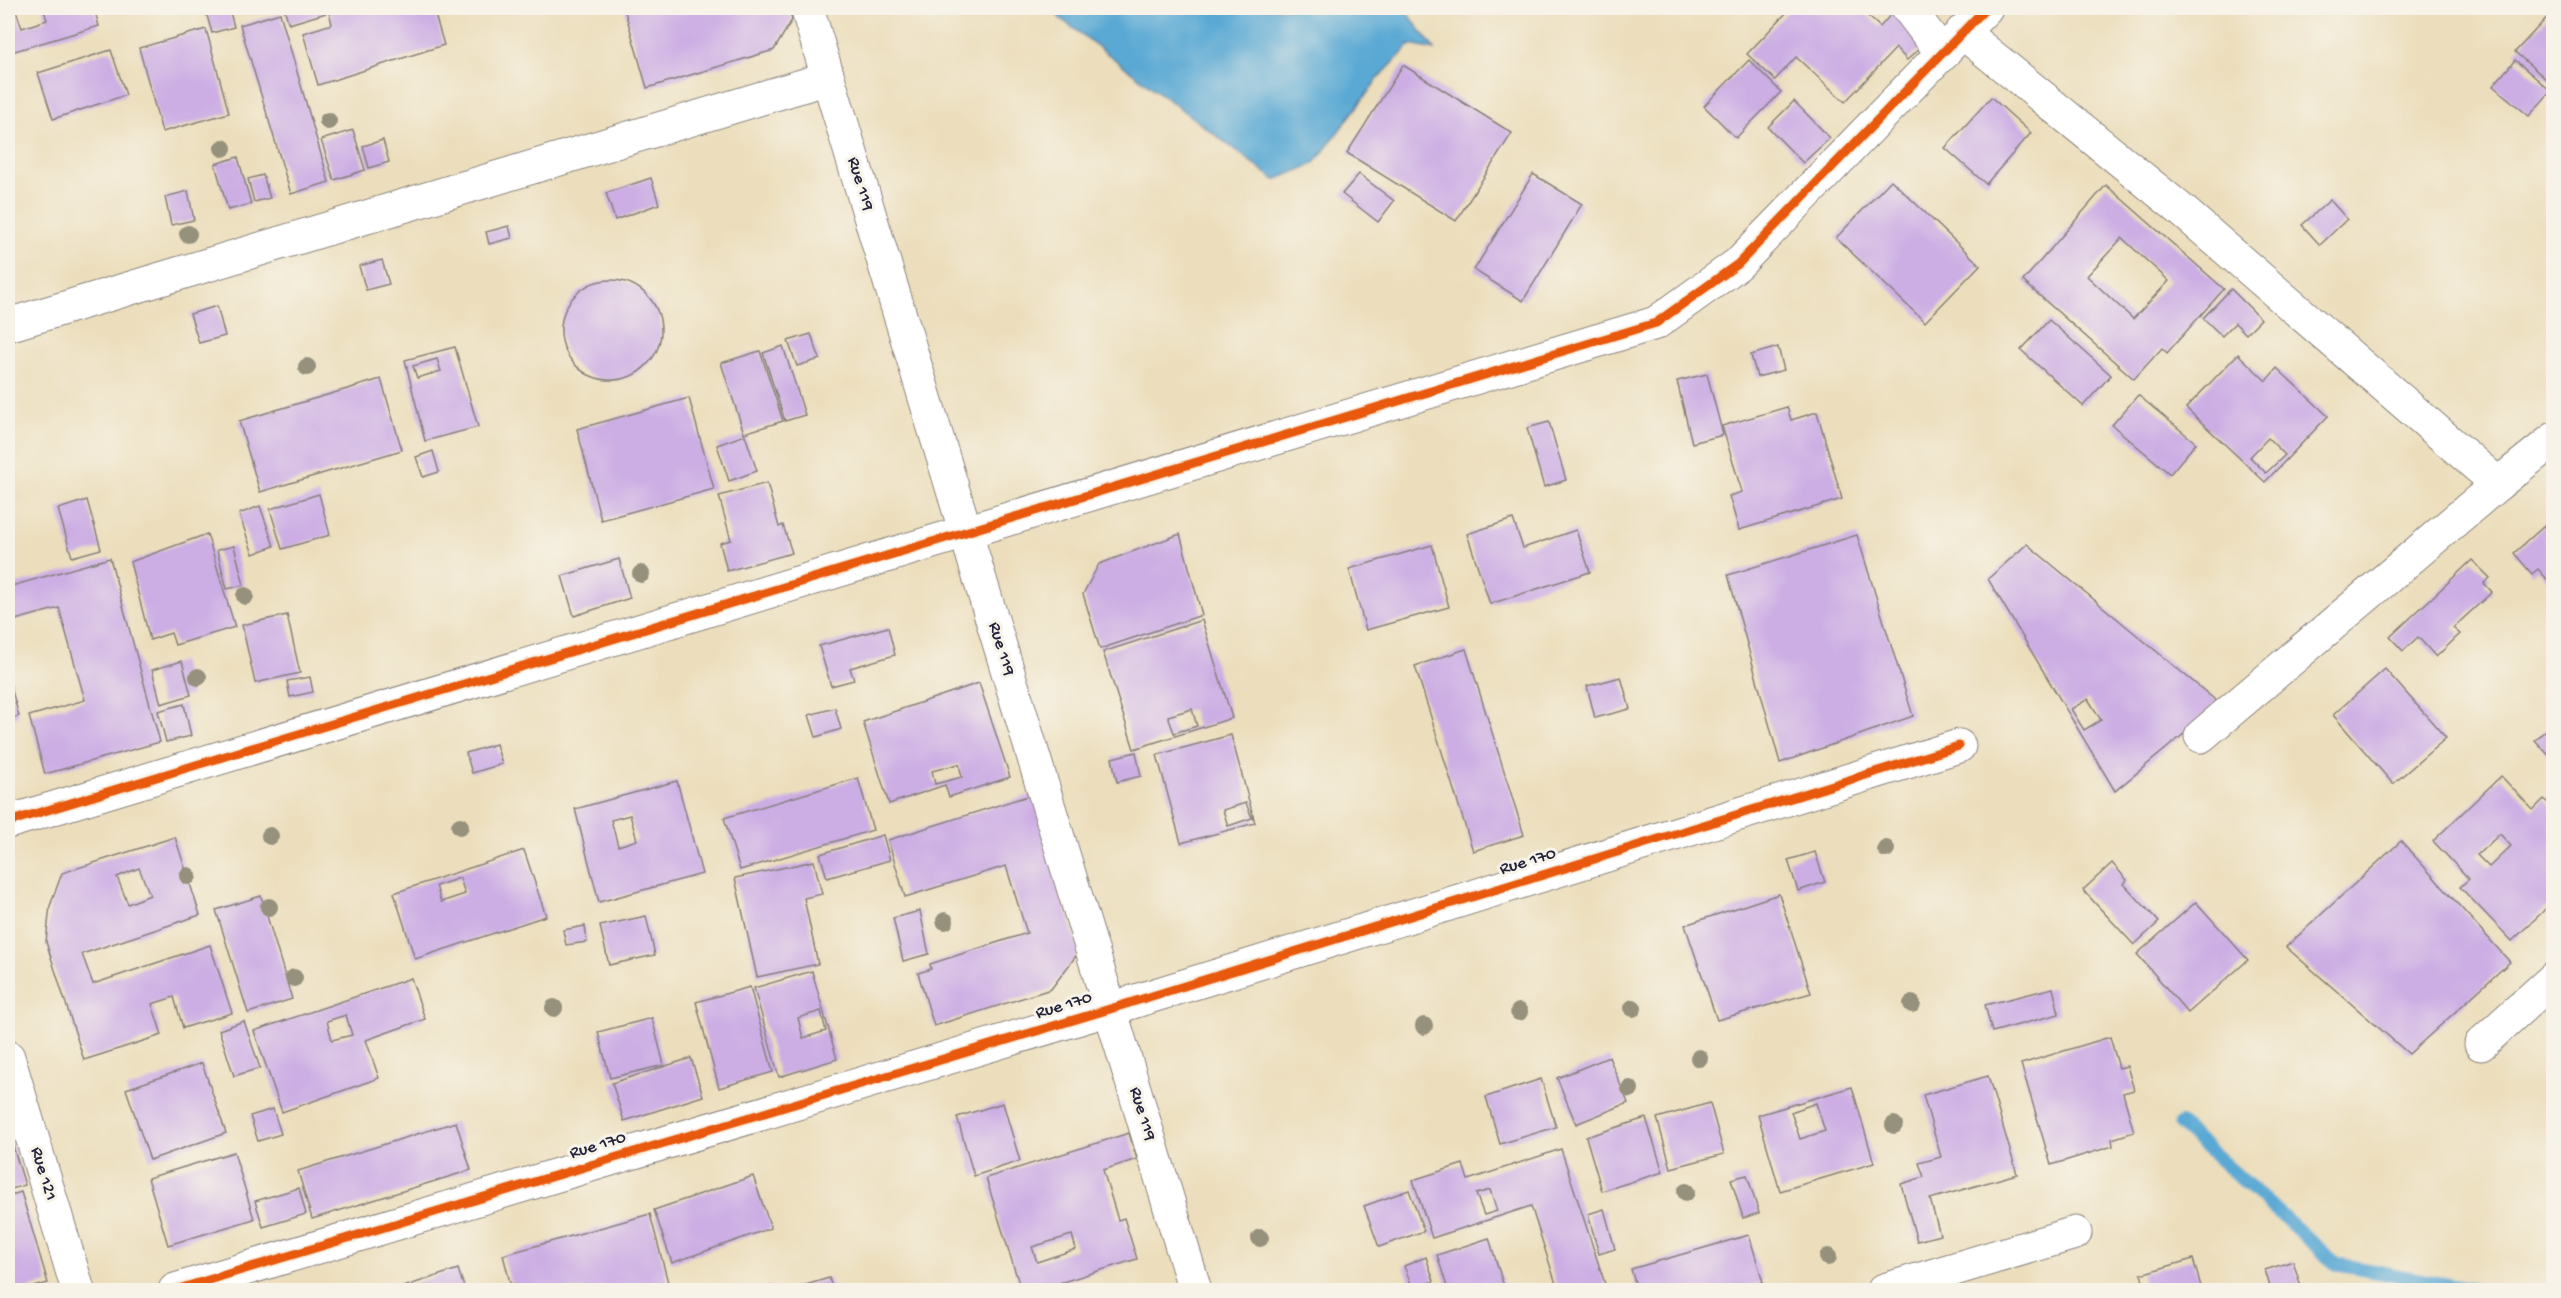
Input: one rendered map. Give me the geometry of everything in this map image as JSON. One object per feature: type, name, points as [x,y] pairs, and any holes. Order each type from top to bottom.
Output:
[{"type":"street","name":"Rue 119","points":[[807,8],[1195,1290]]},
{"type":"street","points":[[1908,8],[1952,43],[2179,208],[2498,483]]},
{"type":"street","points":[[8,822],[1656,323],[1738,264],[1986,8]]},
{"type":"street","points":[[8,325],[828,78]]},
{"type":"street","points":[[2201,736],[2498,483],[2553,439]]},
{"type":"street","name":"Rue 170","points":[[175,1290],[1110,1009],[1959,746]]},
{"type":"street","points":[[2481,1044],[2553,978]]},
{"type":"street","name":"Rue 121","points":[[8,1057],[78,1290]]},
{"type":"street","points":[[1884,1290],[2075,1233]]},
{"type":"water","points":[[1052,8],[1404,8],[1435,50],[1410,45],[1378,79],[1314,164],[1275,180],[1060,18]]},
{"type":"building","points":[[8,8],[15,8],[22,28],[47,20],[43,8],[94,8],[99,26],[8,53]]},
{"type":"building","points":[[229,8],[234,27],[212,33],[206,12]]},
{"type":"building","points":[[284,8],[324,8],[326,13],[289,24]]},
{"type":"building","points":[[328,8],[433,8],[444,45],[318,85],[303,33],[332,24]]},
{"type":"building","points":[[624,8],[789,8],[792,20],[774,50],[647,88]]},
{"type":"building","points":[[1791,8],[1859,8],[1880,27],[1892,13],[1925,44],[1907,60],[1896,48],[1845,102],[1796,57],[1775,80],[1747,54]]},
{"type":"building","points":[[2554,10],[2554,86],[2515,52]]},
{"type":"building","points":[[280,13],[329,182],[291,194],[240,25]]},
{"type":"building","points":[[206,29],[229,113],[162,132],[139,48]]},
{"type":"building","points":[[111,50],[126,95],[53,119],[38,73]]},
{"type":"building","points":[[1749,60],[1781,92],[1736,138],[1704,106]]},
{"type":"building","points":[[2515,60],[2551,91],[2529,116],[2493,86]]},
{"type":"building","points":[[1403,65],[1512,133],[1456,221],[1347,153]]},
{"type":"building","points":[[1991,97],[2031,133],[1986,184],[1945,148]]},
{"type":"building","points":[[1794,101],[1830,138],[1803,163],[1768,127]]},
{"type":"building","points":[[353,130],[365,170],[334,180],[321,140]]},
{"type":"building","points":[[383,140],[389,162],[369,168],[363,146]]},
{"type":"building","points":[[238,157],[251,204],[228,210],[215,164]]},
{"type":"building","points":[[1359,174],[1394,201],[1378,222],[1342,194]]},
{"type":"building","points":[[1533,174],[1582,204],[1523,301],[1474,270]]},
{"type":"building","points":[[263,175],[270,198],[254,202],[248,179]]},
{"type":"building","points":[[651,178],[659,204],[615,220],[606,193]]},
{"type":"building","points":[[1891,180],[1980,265],[1925,322],[1836,238]]},
{"type":"building","points":[[2106,185],[2224,289],[2167,353],[2162,348],[2134,379],[2023,281]],"holes":[[[2122,238],[2169,281],[2133,319],[2087,276]]]},
{"type":"building","points":[[188,191],[194,220],[171,225],[165,197]]},
{"type":"building","points":[[2330,200],[2347,219],[2320,245],[2302,225]]},
{"type":"building","points":[[509,226],[512,238],[489,244],[486,232]]},
{"type":"building","points":[[382,260],[389,284],[366,290],[359,266]]},
{"type":"building","points":[[611,280],[630,284],[646,295],[657,311],[661,330],[657,349],[646,365],[630,376],[611,380],[592,376],[576,365],[565,349],[561,330],[565,311],[576,295],[592,284]]},
{"type":"building","points":[[2231,289],[2261,319],[2246,334],[2235,323],[2222,336],[2203,318]]},
{"type":"building","points":[[217,306],[225,336],[199,343],[190,314]]},
{"type":"building","points":[[2049,320],[2111,375],[2083,406],[2021,350]]},
{"type":"building","points":[[811,334],[820,359],[797,366],[788,341]]},
{"type":"building","points":[[783,346],[805,415],[785,421],[763,353]]},
{"type":"building","points":[[455,347],[478,427],[425,441],[405,360]],"holes":[[[437,359],[441,371],[417,378],[413,366]]]},
{"type":"building","points":[[1778,347],[1784,370],[1757,377],[1751,355]]},
{"type":"building","points":[[760,351],[783,421],[744,433],[721,363]]},
{"type":"building","points":[[2238,354],[2266,381],[2277,368],[2328,416],[2265,482],[2186,408]],"holes":[[[2268,438],[2285,455],[2266,473],[2250,457]]]},
{"type":"building","points":[[1707,374],[1723,435],[1692,443],[1677,381]]},
{"type":"building","points":[[381,379],[402,450],[260,492],[239,421]]},
{"type":"building","points":[[2138,395],[2196,443],[2170,474],[2112,425]]},
{"type":"building","points":[[689,398],[714,489],[601,520],[577,429]]},
{"type":"building","points":[[1787,407],[1791,420],[1817,412],[1842,499],[1739,530],[1729,496],[1742,492],[1722,426]]},
{"type":"building","points":[[1549,422],[1566,480],[1544,487],[1527,428]]},
{"type":"building","points":[[745,435],[757,471],[729,481],[717,445]]},
{"type":"building","points":[[433,451],[439,472],[423,477],[416,457]]},
{"type":"building","points":[[767,483],[779,527],[783,525],[792,553],[727,571],[720,543],[731,540],[719,496]]},
{"type":"building","points":[[319,494],[330,535],[282,549],[270,509]]},
{"type":"building","points":[[87,500],[101,549],[72,557],[58,509]]},
{"type":"building","points":[[260,506],[274,546],[253,554],[239,514]]},
{"type":"building","points":[[2554,517],[2554,587],[2538,569],[2532,574],[2514,553]]},
{"type":"building","points":[[1513,519],[1523,548],[1576,530],[1590,572],[1490,604],[1467,534]]},
{"type":"building","points":[[207,534],[235,627],[175,645],[171,633],[150,640],[130,562]]},
{"type":"building","points":[[1180,534],[1202,615],[1100,649],[1083,594],[1099,564]]},
{"type":"building","points":[[1857,535],[1913,716],[1780,763],[1728,575]]},
{"type":"building","points":[[2027,544],[2220,704],[2115,791],[1988,579]],"holes":[[[2088,699],[2101,720],[2084,730],[2071,709]]]},
{"type":"building","points":[[1432,545],[1449,607],[1366,630],[1349,569]]},
{"type":"building","points":[[234,546],[244,585],[227,589],[217,550]]},
{"type":"building","points":[[110,558],[160,742],[45,774],[29,716],[85,700],[59,608],[8,622],[8,587]]},
{"type":"building","points":[[619,559],[630,598],[574,616],[562,576]]},
{"type":"building","points":[[2472,560],[2490,578],[2484,583],[2492,592],[2453,628],[2460,634],[2436,657],[2418,637],[2403,651],[2390,637]]},
{"type":"building","points":[[287,615],[300,673],[255,683],[242,625]]},
{"type":"building","points":[[1202,620],[1232,718],[1134,749],[1103,652]],"holes":[[[1192,709],[1197,726],[1174,733],[1168,716]]]},
{"type":"building","points":[[888,627],[895,655],[850,668],[854,680],[831,686],[819,646]]},
{"type":"building","points":[[1466,649],[1524,835],[1473,851],[1415,666]]},
{"type":"building","points":[[182,661],[191,695],[161,704],[152,670]]},
{"type":"building","points":[[2385,669],[2446,738],[2393,784],[2333,715]]},
{"type":"building","points":[[8,676],[19,716],[8,719]]},
{"type":"building","points":[[310,677],[313,692],[290,697],[287,681]]},
{"type":"building","points":[[1621,677],[1630,709],[1595,718],[1587,686]]},
{"type":"building","points":[[979,683],[1010,777],[949,797],[945,785],[889,804],[863,722]],"holes":[[[959,764],[962,777],[935,784],[932,771]]]},
{"type":"building","points":[[184,704],[191,736],[166,742],[158,711]]},
{"type":"building","points":[[835,708],[841,729],[816,737],[809,715]]},
{"type":"building","points":[[2554,723],[2554,761],[2535,740]]},
{"type":"building","points":[[1231,735],[1255,823],[1181,843],[1157,755]],"holes":[[[1246,803],[1252,818],[1228,826],[1223,810]]]},
{"type":"building","points":[[496,744],[502,764],[472,773],[466,753]]},
{"type":"building","points":[[1136,752],[1141,776],[1117,782],[1112,758]]},
{"type":"building","points":[[2501,776],[2533,810],[2544,799],[2554,809],[2554,901],[2512,941],[2460,887],[2469,879],[2433,841]],"holes":[[[2500,834],[2511,846],[2489,867],[2477,855]]]},
{"type":"building","points":[[858,778],[873,830],[740,870],[724,818]]},
{"type":"building","points":[[677,781],[702,874],[599,902],[575,809]],"holes":[[[630,815],[637,840],[618,846],[611,820]]]},
{"type":"building","points":[[1034,794],[1079,952],[1051,989],[934,1026],[918,973],[931,969],[930,964],[1027,933],[1006,866],[905,897],[888,840]]},
{"type":"building","points":[[883,835],[890,860],[827,878],[820,854]]},
{"type":"building","points":[[175,837],[200,915],[82,954],[93,984],[210,945],[232,1013],[183,1028],[174,997],[152,1004],[162,1035],[84,1060],[46,942],[50,906],[62,873]],"holes":[[[139,868],[150,895],[128,904],[117,877]]]},
{"type":"building","points":[[2401,841],[2510,962],[2409,1054],[2286,947]]},
{"type":"building","points":[[524,850],[546,916],[415,959],[394,893]],"holes":[[[460,878],[465,894],[441,902],[436,886]]]},
{"type":"building","points":[[1815,852],[1825,882],[1798,891],[1788,860]]},
{"type":"building","points":[[814,861],[822,894],[804,898],[818,964],[757,977],[735,878]]},
{"type":"building","points":[[2112,863],[2127,880],[2124,884],[2159,922],[2134,945],[2083,890]]},
{"type":"building","points":[[1779,894],[1811,993],[1717,1020],[1685,925]]},
{"type":"building","points":[[261,896],[292,999],[248,1013],[216,910]]},
{"type":"building","points":[[2196,902],[2248,960],[2188,1013],[2137,954]]},
{"type":"building","points":[[920,911],[929,954],[903,961],[893,918]]},
{"type":"building","points":[[646,916],[655,955],[609,965],[600,926]]},
{"type":"building","points":[[585,926],[587,942],[566,945],[563,930]]},
{"type":"building","points":[[812,971],[837,1059],[779,1077],[754,988]],"holes":[[[821,1011],[826,1031],[803,1038],[798,1018]]]},
{"type":"building","points":[[411,978],[425,1019],[366,1040],[379,1078],[282,1112],[254,1031]],"holes":[[[346,1015],[352,1035],[332,1040],[327,1021]]]},
{"type":"building","points":[[750,987],[773,1072],[719,1088],[696,1002]]},
{"type":"building","points":[[2053,988],[2059,1014],[1992,1032],[1985,1005]]},
{"type":"building","points":[[652,1018],[664,1065],[610,1078],[598,1032]]},
{"type":"building","points":[[244,1021],[260,1068],[234,1076],[219,1030]]},
{"type":"building","points":[[2110,1037],[2119,1068],[2127,1066],[2134,1090],[2123,1093],[2134,1132],[2112,1139],[2113,1146],[2051,1165],[2021,1064]]},
{"type":"building","points":[[1609,1057],[1628,1103],[1576,1124],[1557,1078]]},
{"type":"building","points":[[691,1058],[703,1096],[624,1121],[612,1083]]},
{"type":"building","points":[[202,1063],[226,1133],[150,1160],[126,1089]]},
{"type":"building","points":[[1988,1076],[2017,1174],[1930,1199],[1940,1235],[1917,1241],[1901,1184],[1924,1177],[1919,1163],[1941,1157],[1923,1095]]},
{"type":"building","points":[[1541,1079],[1556,1127],[1500,1144],[1486,1097]]},
{"type":"building","points":[[1852,1087],[1874,1163],[1780,1191],[1758,1115]],"holes":[[[1816,1103],[1825,1131],[1800,1139],[1791,1112]]]},
{"type":"building","points":[[1003,1103],[1020,1161],[974,1176],[957,1117]]},
{"type":"building","points":[[1710,1103],[1724,1154],[1671,1168],[1657,1118]]},
{"type":"building","points":[[273,1109],[281,1134],[258,1141],[250,1116]]},
{"type":"building","points":[[1646,1118],[1663,1172],[1602,1191],[1586,1137]]},
{"type":"building","points":[[456,1122],[471,1170],[312,1219],[298,1171]]},
{"type":"building","points":[[8,1130],[25,1185],[8,1190]]},
{"type":"building","points":[[1129,1133],[1137,1159],[1103,1170],[1118,1220],[1124,1218],[1137,1259],[1037,1290],[1021,1290],[986,1178]],"holes":[[[1072,1235],[1076,1249],[1037,1262],[1032,1247]]]},
{"type":"building","points":[[1561,1149],[1607,1290],[1558,1290],[1531,1206],[1432,1238],[1413,1180],[1463,1164],[1468,1180]],"holes":[[[1490,1190],[1497,1211],[1484,1215],[1476,1194]]]},
{"type":"building","points":[[234,1152],[254,1219],[168,1245],[148,1178]]},
{"type":"building","points":[[1747,1175],[1759,1213],[1743,1218],[1731,1179]]},
{"type":"building","points":[[753,1176],[771,1228],[672,1263],[654,1210]]},
{"type":"building","points":[[299,1188],[306,1214],[263,1227],[255,1201]]},
{"type":"building","points":[[1409,1190],[1424,1231],[1379,1247],[1364,1206]]},
{"type":"building","points":[[21,1192],[48,1283],[24,1290],[8,1290],[8,1196]]},
{"type":"building","points":[[1604,1209],[1615,1249],[1599,1254],[1588,1214]]},
{"type":"building","points":[[650,1214],[670,1290],[512,1290],[503,1255]]},
{"type":"building","points":[[1749,1235],[1763,1282],[1733,1290],[1637,1290],[1631,1269]]},
{"type":"building","points":[[1489,1238],[1505,1290],[1448,1290],[1437,1255]]},
{"type":"building","points":[[1426,1257],[1434,1281],[1413,1289],[1404,1266]]},
{"type":"building","points":[[2193,1259],[2202,1290],[2146,1290],[2141,1274]]},
{"type":"building","points":[[2293,1261],[2302,1290],[2271,1290],[2265,1270]]},
{"type":"building","points":[[458,1269],[465,1290],[394,1290]]},
{"type":"building","points":[[829,1278],[833,1290],[789,1290]]},
{"type":"building","points":[[772,1286],[773,1290],[757,1290]]},
{"type":"waterway","points":[[2180,1124],[2336,1264],[2473,1290]]},
{"type":"cycle path","points":[[8,822],[1656,323],[1738,264],[1986,8]]},
{"type":"cycle path","points":[[175,1290],[1110,1009],[1959,746]]}]
